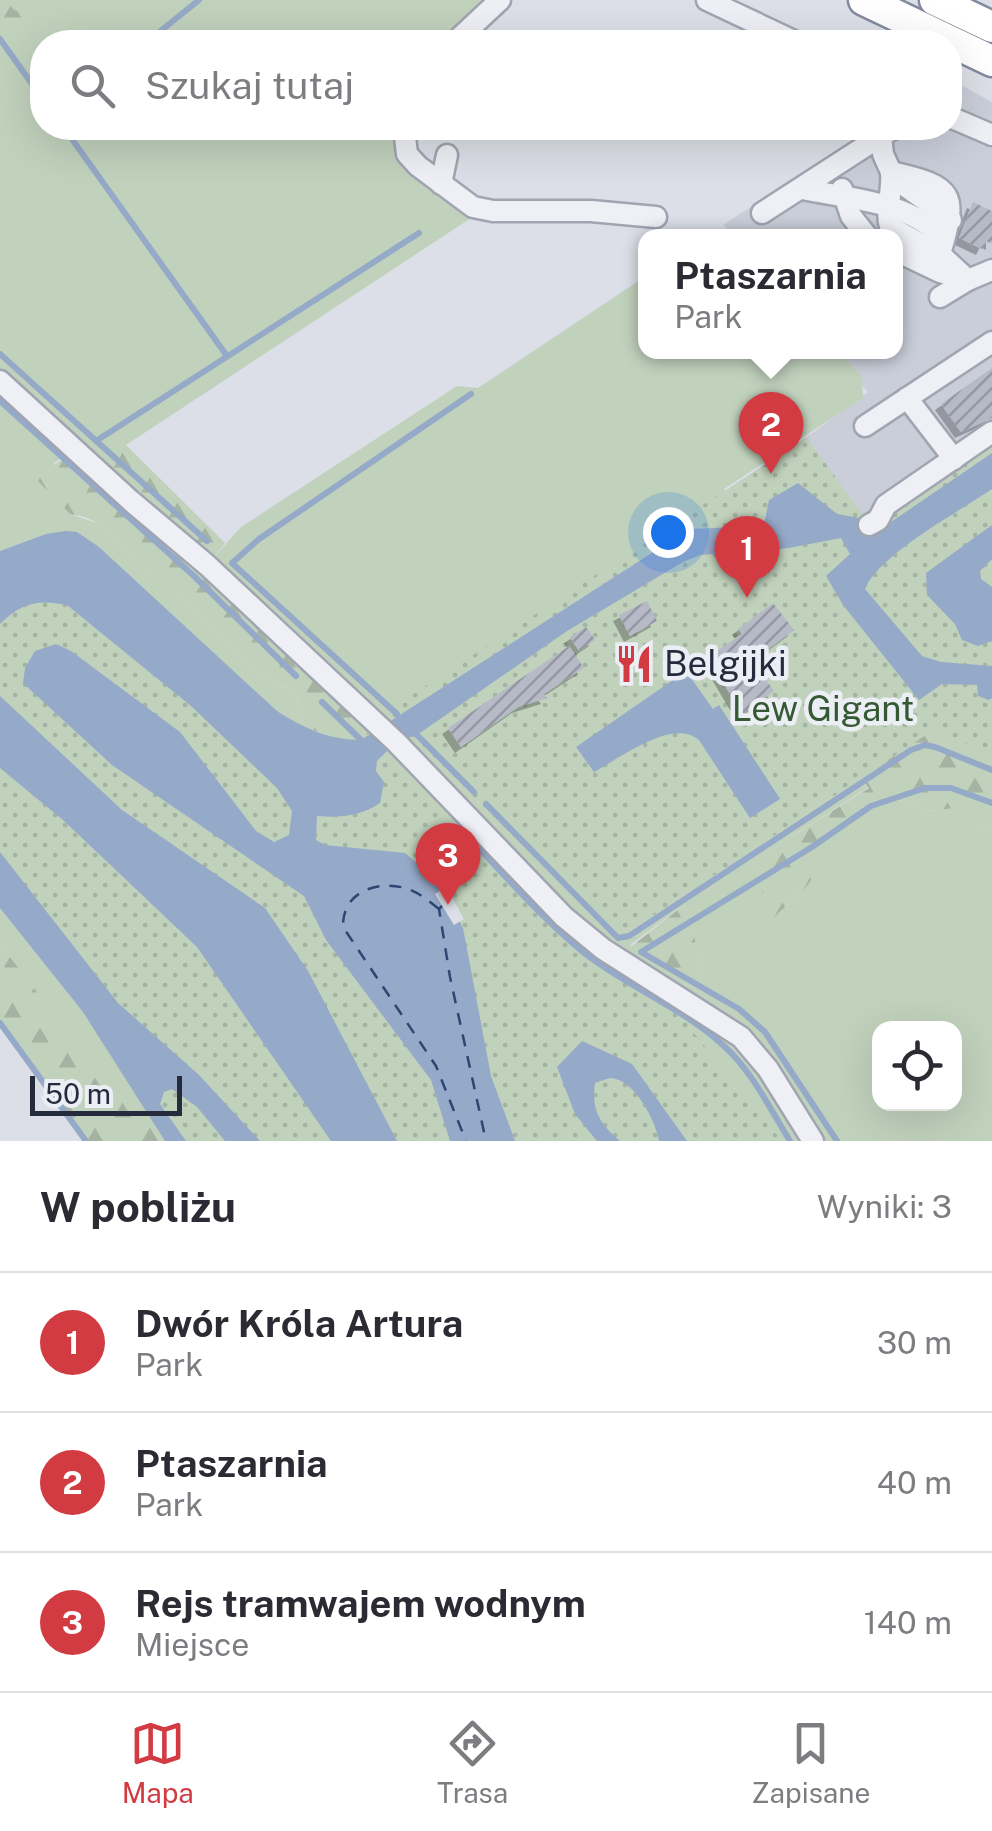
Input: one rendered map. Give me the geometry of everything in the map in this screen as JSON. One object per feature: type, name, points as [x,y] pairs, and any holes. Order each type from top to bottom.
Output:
[{"type":"highway","points":[[864,0],[927,30]]},
{"type":"highway","points":[[935,0],[992,27]]},
{"type":"highway","points":[[962,47],[992,61]]},
{"type":"street","points":[[469,30],[500,0]]},
{"type":"street","points":[[707,0],[771,30]]},
{"type":"street","points":[[962,123],[992,136]]},
{"type":"street","points":[[406,140],[408,154],[473,207],[656,217]]},
{"type":"street","points":[[762,214],[876,140]]},
{"type":"street","points":[[886,140],[883,154],[891,172],[890,206]]},
{"type":"street","points":[[441,184],[447,156]]},
{"type":"street","points":[[840,163],[844,197],[861,229]]},
{"type":"street","points":[[891,172],[919,179],[944,192],[952,207],[945,237]]},
{"type":"street","points":[[802,189],[890,206],[929,222],[945,237],[968,280]]},
{"type":"street","points":[[903,254],[968,280]]},
{"type":"street","points":[[940,298],[992,270]]},
{"type":"street","points":[[865,426],[992,342]]},
{"type":"street","points":[[0,381],[131,502],[207,565],[388,735],[464,817],[587,938],[741,1037],[768,1069],[813,1141]]},
{"type":"street","points":[[907,398],[954,459]]},
{"type":"street","points":[[869,525],[878,520],[886,506],[992,432]]},
{"type":"shaded area","points":[[962,86],[992,102],[992,444],[873,531],[807,437],[868,392],[839,359],[903,359],[903,229],[727,229],[723,225],[853,140],[962,140]]},
{"type":"green space","points":[[0,0],[488,0],[457,30],[30,30],[30,140],[396,140],[401,157],[421,182],[474,216],[94,466],[74,449],[54,463],[70,514],[100,524],[260,674],[294,689],[304,727],[277,711],[99,547],[77,532],[46,534],[0,551]]},
{"type":"green space","points":[[0,0],[7,0],[13,9],[25,15],[26,30],[20,46],[0,54]]},
{"type":"green space","points":[[638,281],[638,359],[845,359],[862,377],[863,398],[724,489],[737,527],[380,728],[207,565],[241,527],[457,386],[478,388]]},
{"type":"green space","name":"Lew Gigant","points":[[807,437],[873,530],[992,441],[992,753],[932,731],[604,948],[618,958],[609,968],[683,1013],[694,1033],[782,1141],[165,1141],[83,1012],[0,908],[0,551],[46,534],[77,532],[99,547],[277,711],[315,732],[353,738],[380,728],[366,716],[376,709],[398,704]]},
{"type":"green space","points":[[125,444],[225,543],[208,565],[380,728],[351,739],[304,727],[294,689],[260,674],[100,524],[70,514],[37,480],[74,449],[94,466]]},
{"type":"green space","points":[[992,698],[992,832],[981,827],[964,807],[930,811],[893,798],[871,806],[829,835],[815,874],[771,920],[753,861],[869,788],[861,778],[604,948],[618,957],[684,905],[692,920],[700,974],[680,996],[619,958],[609,968],[683,1013],[694,1033],[782,1141],[317,816],[658,866]]},
{"type":"green space","points":[[861,778],[869,787],[753,861],[771,919],[809,883],[829,835],[871,806],[893,798],[930,811],[964,807],[981,827],[992,832],[992,1141],[782,1141],[694,1033],[683,1013],[608,968],[603,949]],"holes":[[[684,905],[692,920],[700,974],[630,945]]]},
{"type":"green space","points":[[0,908],[83,1012],[124,1075],[94,1067],[0,944]]},
{"type":"green space","points":[[0,944],[94,1066],[124,1075],[165,1141],[86,1141],[0,1023]]},
{"type":"water","points":[[992,453],[992,489],[902,548],[865,589],[922,656],[941,662],[992,666],[989,700],[978,696],[977,685],[942,684],[919,700],[843,605],[826,576],[850,554],[841,538],[789,548],[700,555],[567,631],[417,735],[396,742],[377,761],[376,771],[384,782],[380,803],[350,815],[317,816],[316,840],[325,845],[405,853],[437,880],[463,928],[491,1076],[515,1141],[450,1141],[431,1080],[326,940],[304,896],[112,765],[23,683],[25,668],[35,651],[56,644],[71,651],[180,732],[256,831],[274,842],[289,835],[292,811],[277,788],[191,706],[67,605],[30,604],[0,624],[0,551],[46,534],[77,532],[99,547],[277,711],[317,732],[361,740],[689,529],[760,526],[769,500],[798,483],[837,514],[859,518],[872,535]]},
{"type":"water","points":[[992,525],[992,559],[980,571],[981,579],[992,587],[992,641],[978,646],[962,640],[955,624],[927,595],[926,573]]},
{"type":"water","points":[[686,671],[713,709],[719,705],[780,799],[750,818],[699,740],[688,734],[675,733],[646,742],[594,772],[576,747]]},
{"type":"water","points":[[0,696],[122,810],[265,908],[308,971],[397,1141],[331,1141],[197,947],[63,820],[0,768]]},
{"type":"water","points":[[0,852],[118,1003],[199,1075],[260,1141],[225,1141],[197,1107],[172,1089],[164,1092],[160,1104],[186,1141],[165,1141],[83,1012],[0,908]]},
{"type":"water","points":[[582,1041],[632,1064],[687,1141],[659,1141],[649,1113],[636,1093],[611,1078],[595,1083],[594,1101],[602,1122],[620,1141],[597,1141],[575,1114],[557,1067]]},
{"type":"pier","points":[[446,887],[464,919],[454,925],[435,894]]},
{"type":"building","points":[[973,202],[992,211],[992,244],[986,241],[982,249],[959,238]]},
{"type":"building","points":[[992,368],[992,418],[961,432],[941,404]]},
{"type":"building","points":[[647,601],[657,621],[630,636],[619,615]]},
{"type":"building","points":[[773,603],[794,630],[752,661],[774,691],[742,714],[708,657],[742,634],[738,629]]},
{"type":"building","points":[[586,627],[595,640],[579,651],[570,637]]},
{"type":"building","points":[[569,646],[584,668],[544,694],[547,698],[518,707],[461,747],[448,728]]},
{"type":"waterway","points":[[162,30],[199,0]]},
{"type":"waterway","points":[[0,39],[30,81]]},
{"type":"waterway","points":[[73,140],[227,356]]},
{"type":"waterway","points":[[96,441],[419,233]]},
{"type":"waterway","points":[[0,354],[207,541]]},
{"type":"waterway","points":[[397,714],[232,563],[259,539],[471,394]]},
{"type":"waterway","points":[[0,401],[194,576],[296,676]]},
{"type":"waterway","points":[[322,702],[361,740]]},
{"type":"waterway","points":[[417,735],[474,792]]},
{"type":"waterway","points":[[486,804],[618,938],[629,936],[911,750],[925,745],[935,747],[992,770]]},
{"type":"waterway","points":[[837,1141],[765,1032],[739,1009],[641,952],[871,806],[925,788],[951,788],[992,803]]},
{"type":"waterway","points":[[474,843],[583,952],[724,1046],[752,1079],[790,1141]]},
{"type":"waterway","points":[[0,1023],[86,1141]]},
{"type":"ferry route","points":[[439,909],[405,888],[372,888],[348,905],[343,927],[436,1066],[466,1141]]},
{"type":"ferry route","points":[[442,906],[439,909],[450,977],[486,1141]]},
{"type":"place","name":"Ptaszarnia","points":[[771,474]]},
{"type":"place","name":"Dwór Króla Artura","points":[[747,598]]},
{"type":"place","name":"Belgijki","points":[[634,664]]},
{"type":"place","name":"Rejs tramwajem wodnym","points":[[448,905]]}]
